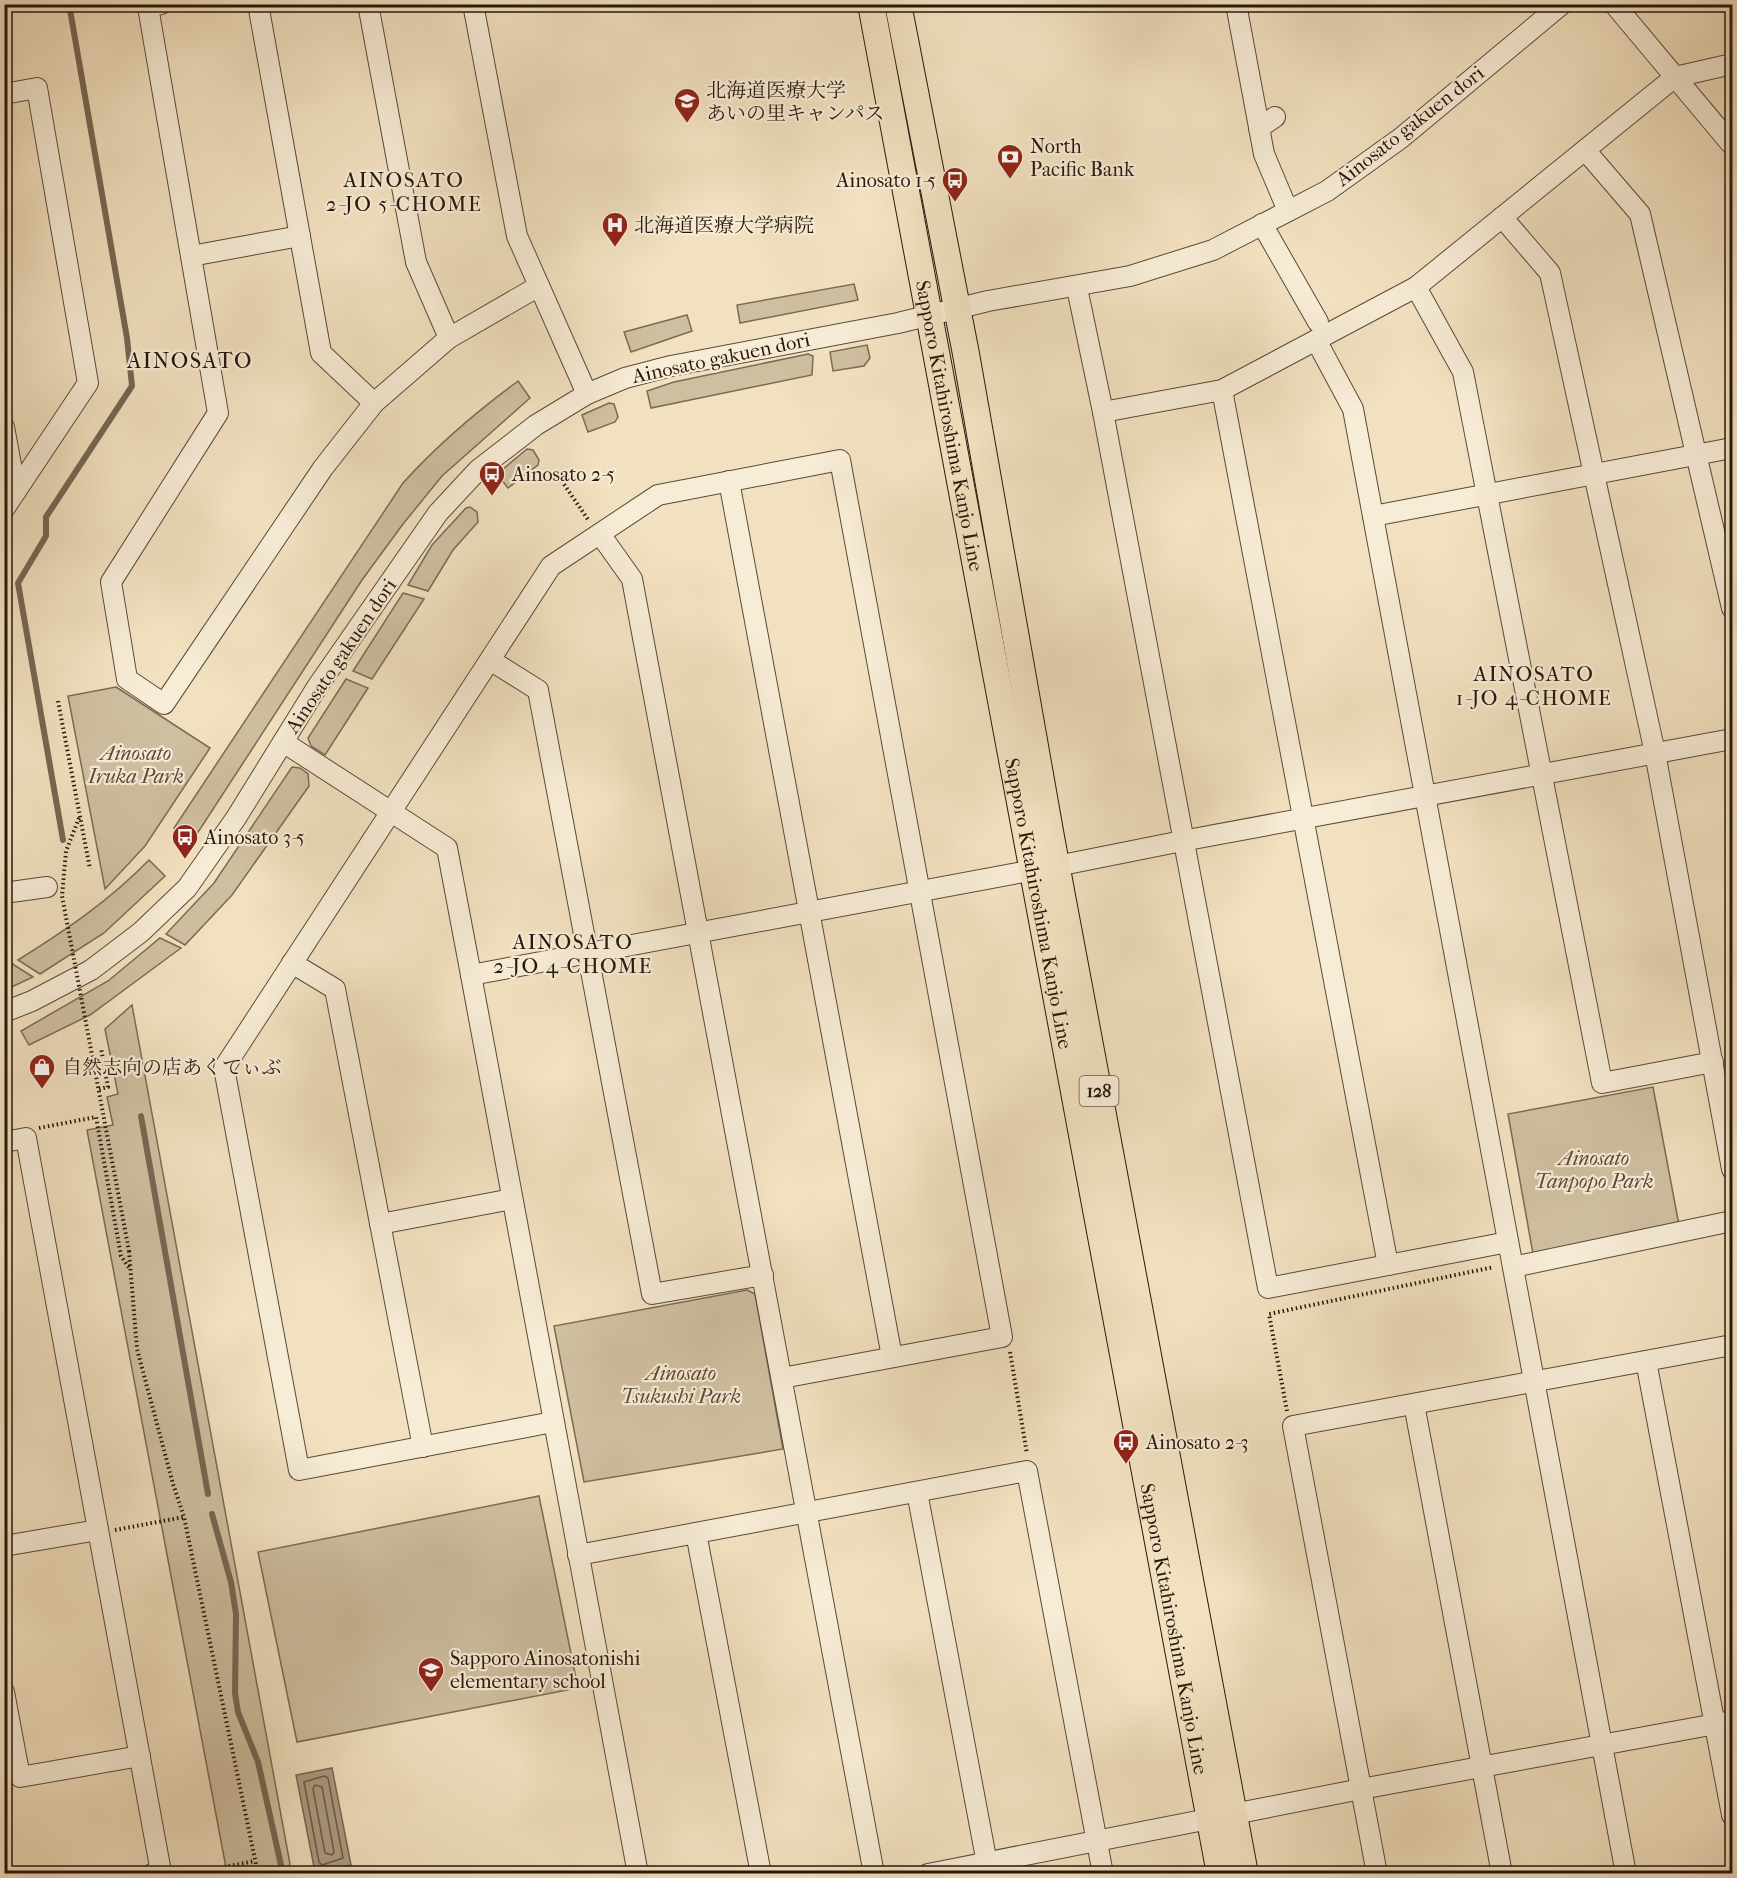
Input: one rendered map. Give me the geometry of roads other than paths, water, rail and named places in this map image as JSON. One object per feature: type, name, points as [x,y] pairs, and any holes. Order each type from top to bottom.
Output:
[{"type":"main road","name":"Sapporo Kitahiroshima Kanjo Line","points":[[871,4],[929,313],[1045,868],[1222,1816],[1245,1874]]},
{"type":"main road","name":"Sapporo Kitahiroshima Kanjo Line","points":[[898,4],[958,308],[1045,868]]},
{"type":"main road","name":"Sapporo Kitahiroshima Kanjo Line","points":[[1220,1874],[1222,1816]]},
{"type":"street","points":[[161,4],[148,7],[218,413],[111,582],[127,679],[164,704],[323,468],[374,403],[449,338],[539,286]]},
{"type":"street","points":[[258,4],[321,353],[374,403]]},
{"type":"street","points":[[368,4],[416,262],[449,338]]},
{"type":"street","points":[[473,4],[516,236],[587,394]]},
{"type":"street","points":[[1236,4],[1267,123],[1264,154],[1288,211]]},
{"type":"street","name":"Ainosato gakuen dori","points":[[4,1012],[32,1001],[91,970],[141,932],[193,879],[317,687],[438,513],[478,470],[536,425],[587,394],[626,378],[671,366],[898,323],[929,313],[1077,288],[1130,276],[1212,250],[1327,191],[1401,138],[1562,4]]},
{"type":"street","points":[[1614,4],[1732,145]]},
{"type":"street","points":[[1103,412],[1222,390],[1317,331],[1416,287],[1675,77],[1732,64]]},
{"type":"street","points":[[4,94],[36,88],[88,383],[4,509]]},
{"type":"street","points":[[1585,150],[1640,214],[1732,608]]},
{"type":"street","points":[[1502,217],[1550,273],[1592,475],[1655,753],[1732,1169]]},
{"type":"street","points":[[1262,224],[1317,331],[1353,409],[1508,1242],[1506,1267],[1534,1382],[1626,1874]]},
{"type":"street","points":[[191,256],[300,236]]},
{"type":"street","points":[[1416,287],[1463,372],[1602,1083],[1713,1062]]},
{"type":"street","points":[[1077,288],[1103,412],[1268,1288],[1508,1242]]},
{"type":"street","points":[[1222,390],[1388,1265]]},
{"type":"street","points":[[4,427],[16,491]]},
{"type":"street","points":[[1373,516],[1732,448]]},
{"type":"street","points":[[553,1422],[299,1470],[224,1068],[551,566],[594,527],[658,495],[840,460],[1002,1337],[782,1378]]},
{"type":"street","points":[[729,481],[892,1358]]},
{"type":"street","points":[[594,527],[632,579],[700,933],[805,1512],[874,1874]]},
{"type":"street","points":[[490,660],[538,690],[652,1294],[763,1275]]},
{"type":"street","points":[[471,975],[920,893],[1182,840],[1732,739]]},
{"type":"street","points":[[283,742],[447,848],[638,1874]]},
{"type":"street","points":[[4,893],[47,887]]},
{"type":"street","points":[[292,963],[335,989],[423,1447]]},
{"type":"street","points":[[4,1142],[26,1138],[105,1530],[140,1755],[161,1872],[152,1874]]},
{"type":"street","points":[[380,1224],[512,1199]]},
{"type":"street","points":[[1506,1267],[1732,1221]]},
{"type":"street","points":[[1377,1874],[1293,1426],[1732,1345]]},
{"type":"street","points":[[1646,1361],[1724,1722],[1732,1815]]},
{"type":"street","points":[[1414,1404],[1502,1874]]},
{"type":"street","points":[[578,1555],[1027,1471],[1103,1874]]},
{"type":"street","points":[[917,1492],[988,1868]]},
{"type":"street","points":[[4,1546],[105,1530]]},
{"type":"street","points":[[696,1533],[760,1874]]},
{"type":"street","points":[[4,1692],[12,1778],[140,1755]]},
{"type":"street","points":[[928,1874],[988,1868],[1222,1816],[1724,1722]]},
{"type":"water","points":[[332,1768],[351,1865],[315,1872],[296,1775]]},
{"type":"waterway","points":[[63,840],[18,583],[46,536],[46,517],[132,386],[127,338],[69,4]]},
{"type":"waterway","points":[[141,1116],[208,1494]]},
{"type":"waterway","points":[[212,1514],[231,1582],[236,1614],[235,1693],[238,1712],[258,1762],[283,1874]]},
{"type":"place","name":"北海道医療大学 あいの里キャンパス","points":[[687,124]]},
{"type":"place","name":"North Pacific Bank","points":[[1010,180]]},
{"type":"place","name":"Ainosato 1-5","points":[[955,203]]},
{"type":"place","name":"北海道医療大学病院","points":[[615,248]]},
{"type":"place","name":"Ainosato 2-5","points":[[492,497]]},
{"type":"place","name":"Ainosato 3-5","points":[[185,860]]},
{"type":"place","name":"自然志向の店あくてぃぶ","points":[[42,1090]]},
{"type":"place","name":"Ainosato 2-3","points":[[1126,1465]]},
{"type":"place","name":"Sapporo Ainosatonishi elementary school","points":[[431,1693]]},
{"type":"district","name":"AINOSATO 2-JO 5-CHOME","points":[[404,192]]},
{"type":"district","name":"AINOSATO","points":[[190,361]]},
{"type":"district","name":"AINOSATO 1-JO 4-CHOME","points":[[1534,686]]},
{"type":"district","name":"AINOSATO 2-JO 4-CHOME","points":[[573,954]]},
{"type":"park label","name":"Ainosato Iruka Park","points":[[136,764]]},
{"type":"park label","name":"Ainosato Tanpopo Park","points":[[1594,1170]]},
{"type":"park label","name":"Ainosato Tsukushi Park","points":[[681,1384]]}]
